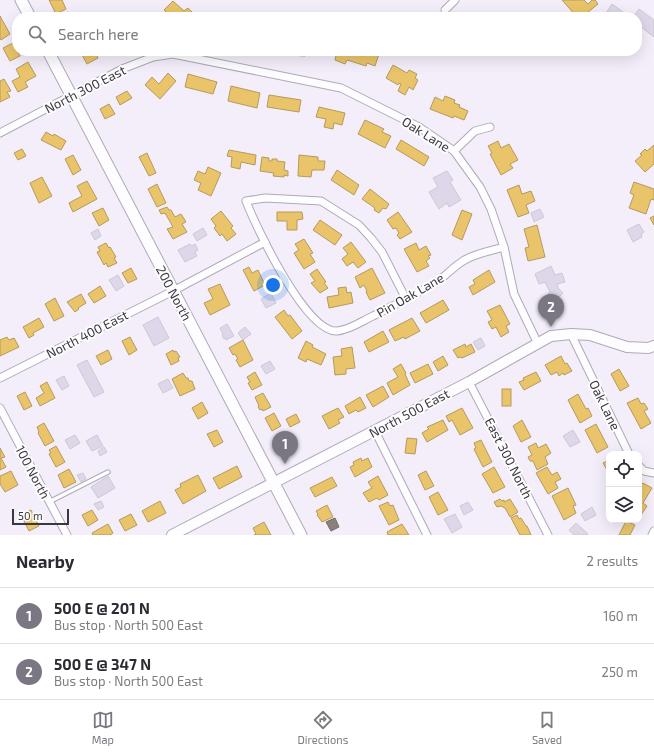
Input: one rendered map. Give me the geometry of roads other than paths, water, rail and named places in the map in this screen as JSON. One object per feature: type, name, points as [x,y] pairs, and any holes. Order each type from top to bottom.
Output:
[{"type":"main road","points":[[21,0],[27,12]]},
{"type":"main road","name":"200 North","points":[[51,56],[301,535]]},
{"type":"street","points":[[445,10],[455,0]]},
{"type":"street","name":"North 300 East","points":[[0,133],[122,69],[153,57],[160,56]]},
{"type":"street","name":"North 300 East","points":[[182,56],[219,64]]},
{"type":"street","name":"Oak Lane","points":[[219,64],[341,88],[419,127],[454,151],[484,194],[491,209],[504,247],[514,294],[538,344]]},
{"type":"street","points":[[454,151],[476,131],[490,126]]},
{"type":"street","points":[[265,242],[246,201],[265,198],[321,201],[359,225],[372,238],[382,252],[406,299]]},
{"type":"street","name":"North 400 East","points":[[0,378],[173,291],[265,242]]},
{"type":"street","name":"Pin Oak Lane","points":[[265,242],[285,279],[304,306],[317,322],[326,329],[336,331],[348,329],[437,282],[464,260],[504,247]]},
{"type":"street","name":"Oak Lane","points":[[571,334],[628,451]]},
{"type":"street","name":"North 500 East","points":[[172,535],[469,382],[551,336],[571,334],[590,335],[627,347],[648,348],[654,346]]},
{"type":"street","name":"East 300 North","points":[[469,382],[548,535]]},
{"type":"street","name":"100 North","points":[[0,408],[67,535]]},
{"type":"street","points":[[375,431],[427,535]]},
{"type":"street","points":[[642,469],[644,471],[654,473]]},
{"type":"street","points":[[652,535],[654,531]]},
{"type":"lane","points":[[49,502],[108,472]]},
{"type":"place","name":"500 E @ 347 N","points":[[551,327]]},
{"type":"place","name":"500 E @ 201 N","points":[[285,464]]}]
